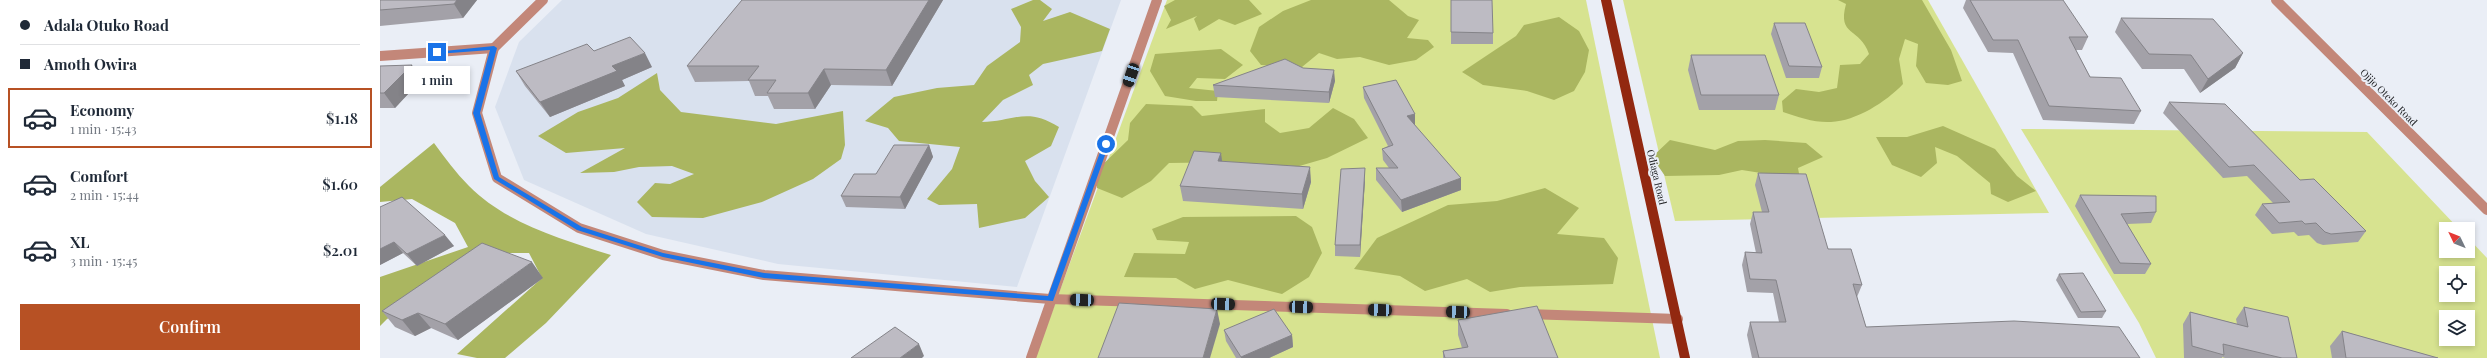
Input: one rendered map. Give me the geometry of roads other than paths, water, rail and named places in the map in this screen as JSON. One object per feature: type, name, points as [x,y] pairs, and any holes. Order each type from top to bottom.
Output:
[{"type":"main road","name":"Odiaga Road","points":[[1606,0],[1678,319],[1685,358]]},
{"type":"street","points":[[543,0],[494,48],[476,113],[497,178],[579,228],[663,255],[764,276],[1050,299],[1678,319]]},
{"type":"street","points":[[1031,358],[1050,299],[1157,0]]},
{"type":"street","name":"Ojijo Oteko Road","points":[[2276,0],[2487,210]]},
{"type":"street","points":[[380,56],[494,48]]}]
